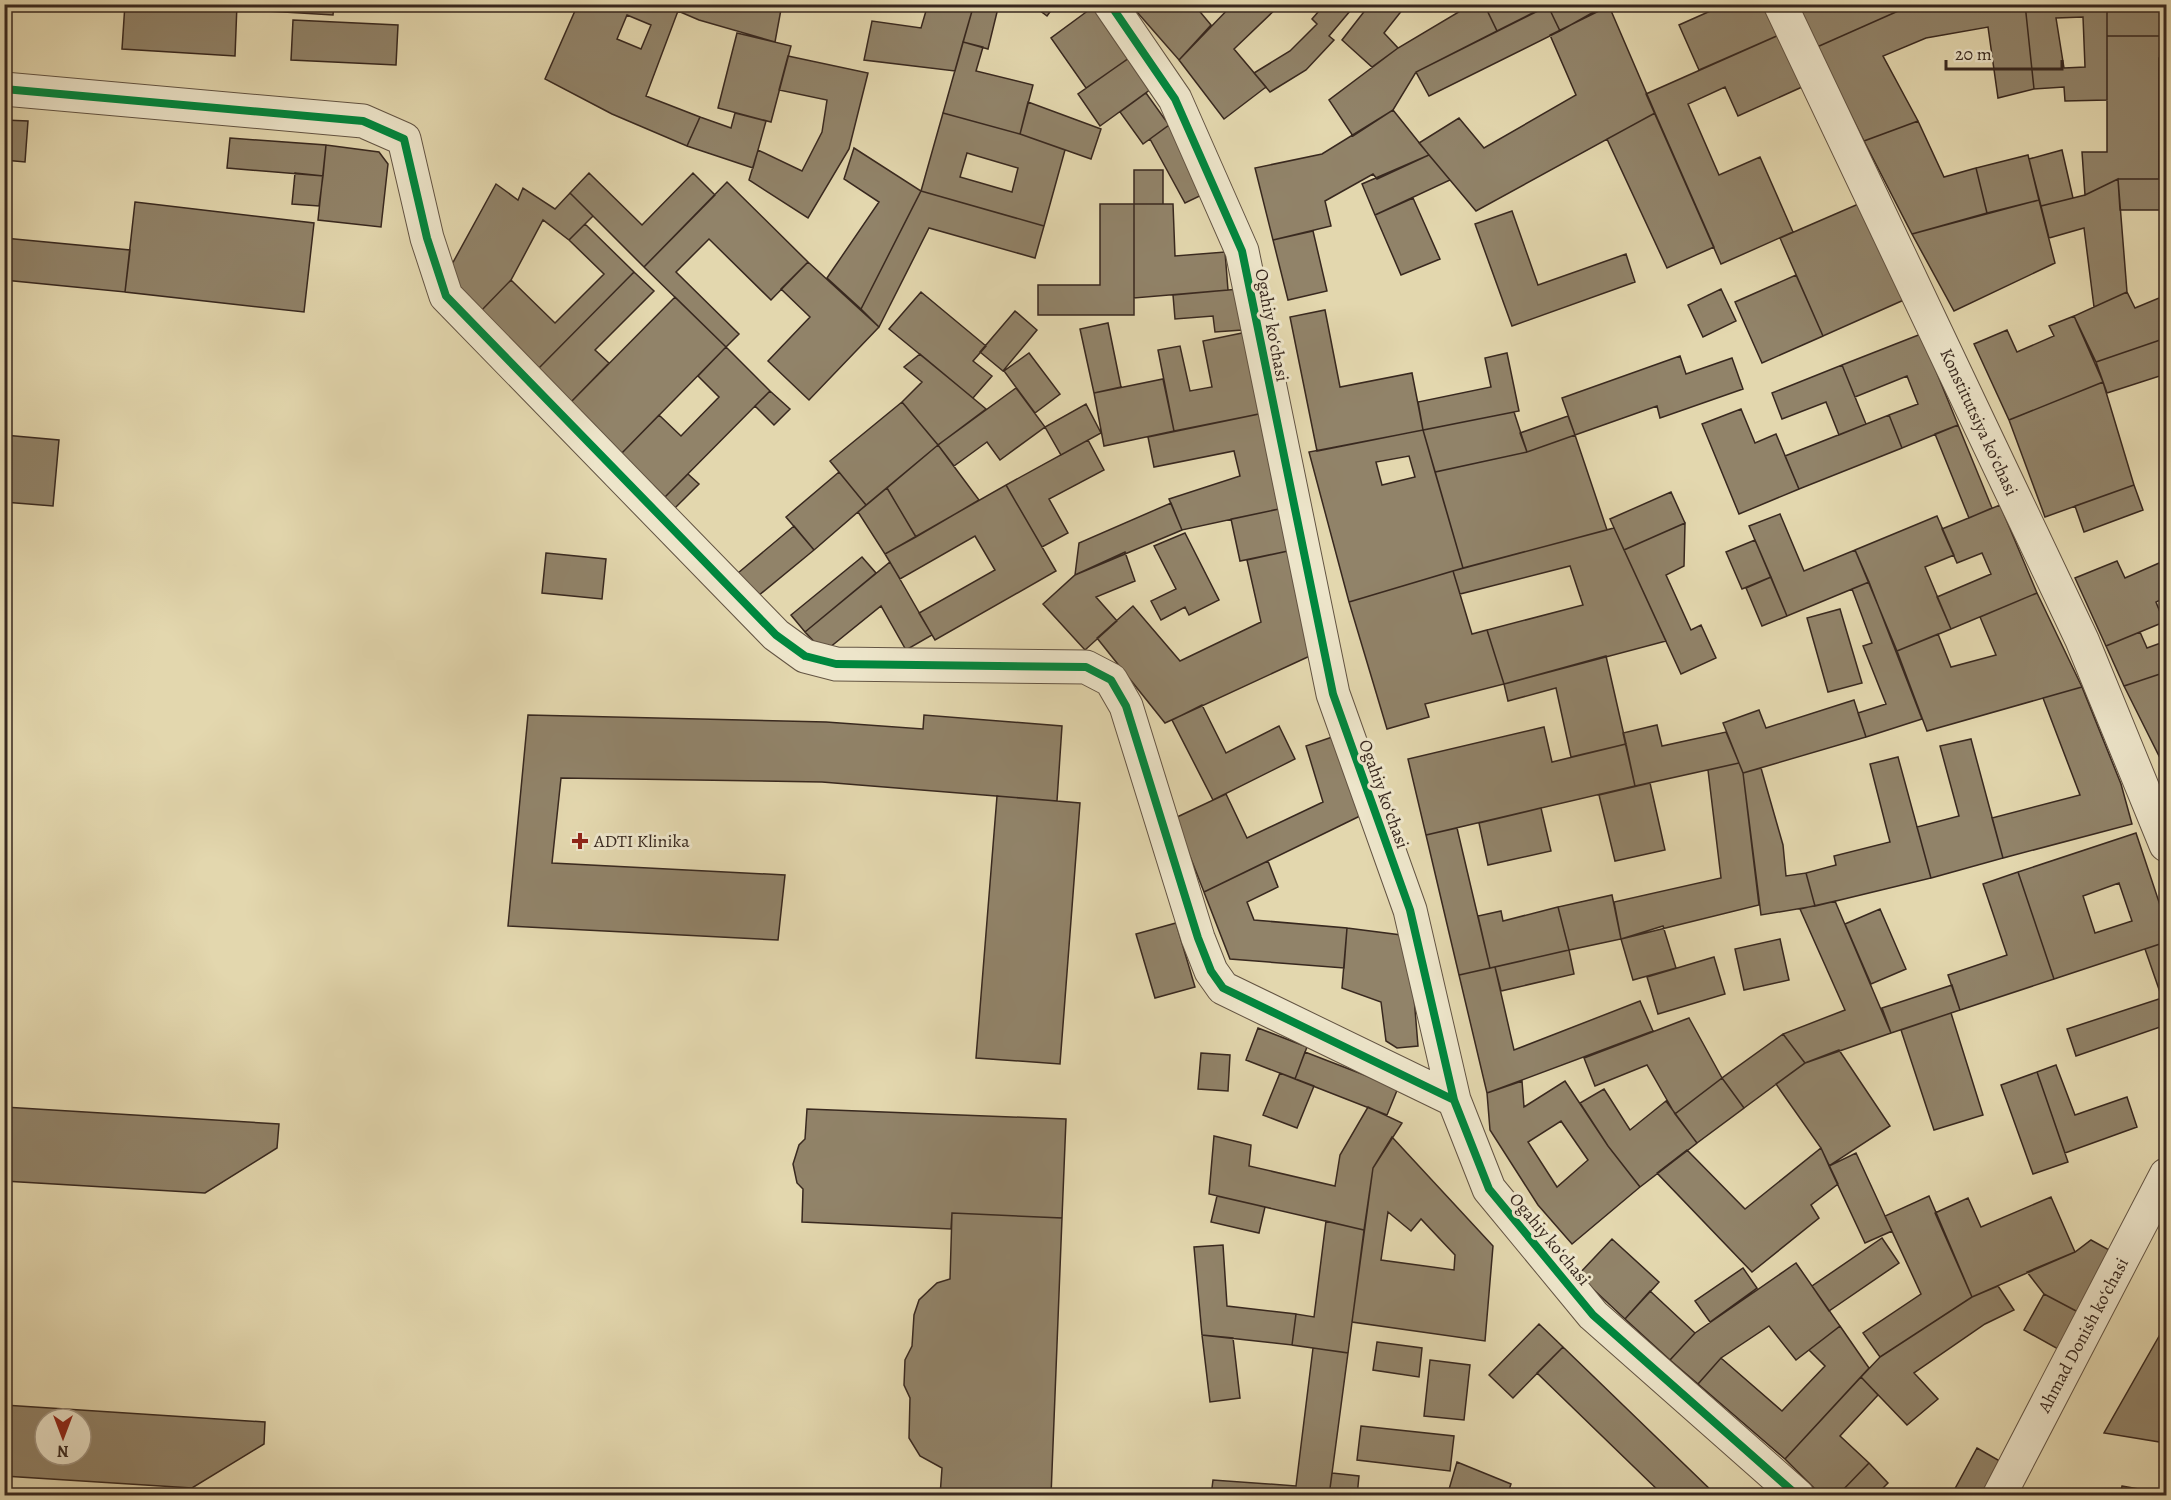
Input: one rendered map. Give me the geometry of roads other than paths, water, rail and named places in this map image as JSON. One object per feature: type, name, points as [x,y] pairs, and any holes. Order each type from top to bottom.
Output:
[{"type":"street","name":"Ogahiy koʻchasi","points":[[1110,4],[1175,99],[1242,251],[1333,694],[1410,910],[1454,1100],[1489,1189],[1593,1315],[1798,1496]]},
{"type":"street","name":"Konstitutsiya koʻchasi","points":[[1780,4],[2082,640],[2166,845]]},
{"type":"street","points":[[4,89],[363,121],[404,139],[427,238],[446,296],[776,635],[805,656],[836,664],[1086,667],[1111,680],[1126,706],[1198,938],[1211,971],[1223,988],[1454,1100]]},
{"type":"street","name":"Ahmad Donish koʻchasi","points":[[1999,1496],[2166,1175]]},
{"type":"place","name":"ADTI Klinika","points":[[580,841]]}]
